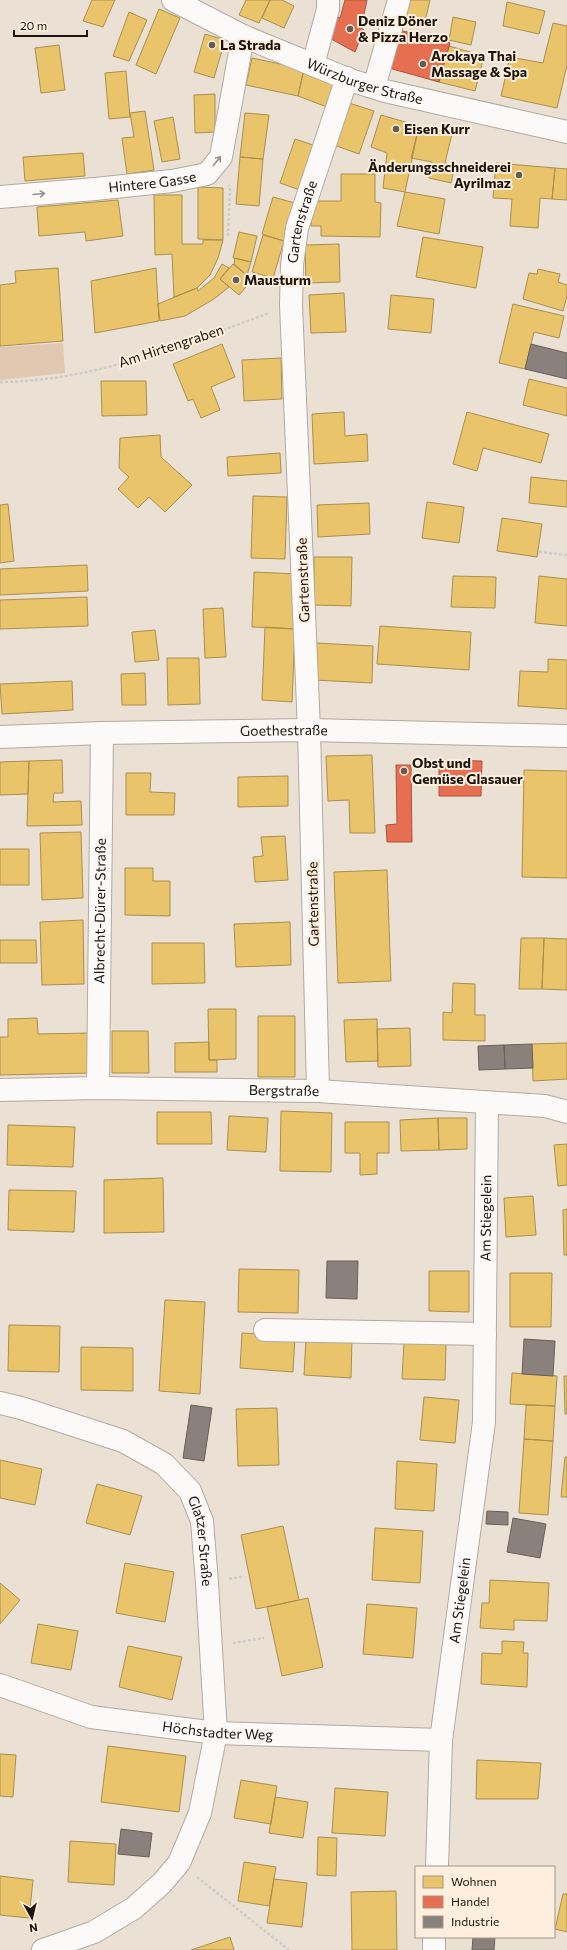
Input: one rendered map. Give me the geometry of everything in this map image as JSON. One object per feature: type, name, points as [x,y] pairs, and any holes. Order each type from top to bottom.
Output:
[{"type":"street","name":"Würzburger Straße","points":[[173,0],[243,36],[347,78],[374,87],[567,132]]},
{"type":"street","points":[[313,65],[328,9],[328,0]]},
{"type":"street","points":[[374,87],[399,0]]},
{"type":"street","name":"Hintere Gasse","points":[[0,196],[95,189],[172,181],[207,174],[221,156],[243,36]]},
{"type":"street","name":"Gartenstraße","points":[[318,1091],[309,730],[291,305],[292,265],[297,228],[347,78]]},
{"type":"street","name":"Goethestraße","points":[[0,737],[309,730],[567,736]]},
{"type":"street","name":"Albrecht-Dürer-Straße","points":[[98,1088],[102,734]]},
{"type":"street","name":"Bergstraße","points":[[0,1090],[98,1088],[318,1091],[545,1106],[567,1112]]},
{"type":"street","name":"Am Stiegelein","points":[[436,1866],[441,1740],[484,1422],[487,1103]]},
{"type":"street","points":[[265,1330],[485,1334]]},
{"type":"street","name":"Glatzer Straße","points":[[0,1403],[21,1408],[123,1442],[164,1464],[190,1491],[202,1521],[216,1733],[200,1813],[179,1863],[162,1883],[134,1908],[94,1932],[43,1950]]},
{"type":"street","name":"Höchstadter Weg","points":[[0,1685],[92,1717],[216,1733],[441,1740]]},
{"type":"street","points":[[434,1938],[434,1950]]},
{"type":"path","points":[[218,160],[230,188],[228,236]]},
{"type":"path","name":"Am Hirtengraben","points":[[0,382],[77,375],[153,355],[291,305]]},
{"type":"path","points":[[539,552],[567,555]]},
{"type":"path","points":[[210,1647],[264,1638]]},
{"type":"path","points":[[179,1863],[289,1950]]},
{"type":"shaded area","points":[[63,343],[65,373],[0,380],[0,347]]},
{"type":"building: Wohnen","points":[[92,0],[115,0],[103,27],[83,21]]},
{"type":"building: Wohnen","points":[[246,0],[270,0],[259,23],[239,15]]},
{"type":"building: Wohnen","points":[[270,0],[282,0],[294,6],[284,28],[262,18]]},
{"type":"building: Wohnen","points":[[408,0],[430,0],[424,26],[403,21]]},
{"type":"building: Wohnen","points":[[507,2],[545,11],[539,34],[503,26]]},
{"type":"building: Wohnen","points":[[159,9],[180,18],[156,74],[136,65]]},
{"type":"building: Wohnen","points":[[129,12],[147,20],[129,61],[113,56]]},
{"type":"building: Wohnen","points":[[453,17],[476,22],[471,45],[449,40]]},
{"type":"building: Wohnen","points":[[553,23],[567,26],[567,65],[557,108],[501,96],[510,57],[543,63]]},
{"type":"building: Wohnen","points":[[205,34],[225,40],[214,78],[194,72]]},
{"type":"building: Wohnen","points":[[59,45],[65,90],[41,93],[35,48]]},
{"type":"building: Wohnen","points":[[449,46],[484,56],[475,91],[439,82]]},
{"type":"building: Wohnen","points":[[252,58],[304,69],[298,96],[246,85]]},
{"type":"building: Wohnen","points":[[304,69],[337,81],[327,107],[298,96]]},
{"type":"building: Wohnen","points":[[126,71],[130,117],[109,119],[105,73]]},
{"type":"building: Wohnen","points":[[215,94],[215,132],[195,133],[194,95]]},
{"type":"building: Wohnen","points":[[349,103],[374,111],[359,154],[334,145]]},
{"type":"building: Wohnen","points":[[145,111],[154,170],[127,174],[122,138],[134,137],[130,113]]},
{"type":"building: Wohnen","points":[[245,113],[269,115],[263,159],[240,157]]},
{"type":"building: Wohnen","points":[[381,115],[419,126],[405,192],[383,188],[387,153],[371,147]]},
{"type":"building: Wohnen","points":[[173,117],[180,159],[162,162],[154,121]]},
{"type":"building: Wohnen","points":[[419,126],[452,134],[445,163],[455,165],[451,183],[429,178],[432,162],[411,158]]},
{"type":"building: Wohnen","points":[[295,139],[316,146],[300,190],[280,183]]},
{"type":"building: Wohnen","points":[[83,153],[85,176],[25,181],[23,157]]},
{"type":"building: Wohnen","points":[[240,157],[263,159],[259,206],[236,204]]},
{"type":"building: Wohnen","points":[[496,163],[555,168],[552,199],[540,198],[538,228],[510,226],[512,199],[493,198]]},
{"type":"building: Wohnen","points":[[555,168],[567,169],[567,200],[552,199]]},
{"type":"building: Wohnen","points":[[341,174],[375,174],[375,202],[381,203],[380,237],[321,236],[321,226],[311,226],[312,201],[341,201]]},
{"type":"building: Wohnen","points":[[198,187],[223,188],[223,240],[198,239]]},
{"type":"building: Wohnen","points":[[405,192],[445,199],[439,234],[397,226]]},
{"type":"building: Wohnen","points":[[154,195],[182,195],[182,244],[203,244],[203,240],[223,240],[218,258],[210,275],[197,288],[174,297],[172,254],[155,255]]},
{"type":"building: Wohnen","points":[[273,197],[295,203],[284,241],[262,234]]},
{"type":"building: Wohnen","points":[[118,200],[123,236],[86,241],[85,232],[39,236],[37,207]]},
{"type":"building: Wohnen","points":[[239,232],[257,236],[251,262],[233,258]]},
{"type":"building: Wohnen","points":[[263,235],[284,241],[273,278],[252,272]]},
{"type":"building: Wohnen","points":[[423,237],[483,247],[476,288],[416,277]]},
{"type":"building: Wohnen","points":[[339,244],[340,282],[306,283],[305,245]]},
{"type":"building: Wohnen","points":[[235,258],[251,262],[247,275],[234,264]]},
{"type":"building: Wohnen","points":[[222,264],[229,268],[220,279],[229,287],[214,299],[185,316],[160,321],[158,304],[197,288],[198,291],[214,278]]},
{"type":"building: Wohnen","name":"Mausturm","points":[[233,264],[252,280],[239,295],[220,279]]},
{"type":"building: Wohnen","points":[[58,268],[63,341],[0,346],[0,285],[16,283],[15,271]]},
{"type":"building: Wohnen","points":[[156,268],[159,321],[95,333],[91,281]]},
{"type":"building: Wohnen","points":[[538,269],[560,274],[558,282],[567,285],[567,296],[563,311],[523,299],[529,273],[537,274]]},
{"type":"building: Wohnen","points":[[344,293],[346,332],[311,333],[309,295]]},
{"type":"building: Wohnen","points":[[391,295],[434,299],[431,333],[388,329]]},
{"type":"building: Wohnen","points":[[513,304],[564,316],[559,338],[534,332],[525,369],[499,363]]},
{"type":"building: Wohnen","points":[[222,344],[235,377],[211,387],[220,410],[201,418],[193,399],[188,401],[173,364]]},
{"type":"building: Wohnen","points":[[281,358],[282,399],[244,401],[242,360]]},
{"type":"building: Wohnen","points":[[529,379],[567,388],[567,416],[523,405]]},
{"type":"building: Wohnen","points":[[101,381],[146,381],[147,415],[102,416]]},
{"type":"building: Wohnen","points":[[344,412],[345,436],[367,434],[368,461],[314,464],[312,414]]},
{"type":"building: Wohnen","points":[[467,412],[549,434],[541,463],[483,448],[477,471],[453,464]]},
{"type":"building: Wohnen","points":[[160,435],[161,457],[192,485],[165,512],[149,497],[138,508],[118,489],[129,477],[119,468],[120,438]]},
{"type":"building: Wohnen","points":[[280,453],[281,473],[228,476],[227,457]]},
{"type":"building: Wohnen","points":[[531,477],[567,481],[567,507],[529,503]]},
{"type":"building: Wohnen","points":[[253,496],[287,497],[285,559],[251,558]]},
{"type":"building: Wohnen","points":[[427,502],[464,507],[459,543],[422,538]]},
{"type":"building: Wohnen","points":[[369,503],[370,534],[318,537],[317,505]]},
{"type":"building: Wohnen","points":[[8,504],[14,561],[0,563],[0,505]]},
{"type":"building: Wohnen","points":[[502,518],[542,524],[537,557],[497,551]]},
{"type":"building: Wohnen","points":[[314,557],[352,557],[351,606],[314,605]]},
{"type":"building: Wohnen","points":[[87,565],[88,591],[0,595],[0,569]]},
{"type":"building: Wohnen","points":[[254,572],[298,574],[295,629],[252,627]]},
{"type":"building: Wohnen","points":[[453,576],[496,577],[495,608],[451,607]]},
{"type":"building: Wohnen","points":[[539,576],[567,579],[567,626],[535,623]]},
{"type":"building: Wohnen","points":[[87,597],[88,626],[0,629],[0,600]]},
{"type":"building: Wohnen","points":[[223,608],[226,657],[205,658],[203,609]]},
{"type":"building: Wohnen","points":[[380,626],[471,632],[469,670],[377,664]]},
{"type":"building: Wohnen","points":[[265,627],[295,629],[292,702],[262,700]]},
{"type":"building: Wohnen","points":[[155,630],[159,660],[135,662],[132,632]]},
{"type":"building: Wohnen","points":[[315,643],[373,646],[372,683],[314,680]]},
{"type":"building: Wohnen","points":[[167,658],[199,658],[200,704],[168,705]]},
{"type":"building: Wohnen","points":[[548,659],[567,660],[567,709],[518,706],[520,671],[548,672]]},
{"type":"building: Wohnen","points":[[145,673],[146,705],[122,705],[121,674]]},
{"type":"building: Wohnen","points":[[72,681],[73,710],[2,714],[0,684]]},
{"type":"building: Wohnen","points":[[372,755],[375,833],[350,833],[349,800],[328,801],[326,756]]},
{"type":"building: Wohnen","points":[[62,760],[63,793],[54,793],[53,802],[81,801],[82,825],[27,826],[29,761]]},
{"type":"building: Wohnen","points":[[29,761],[28,794],[0,795],[0,762]]},
{"type":"building: Wohnen","points":[[524,770],[567,771],[567,878],[522,877]]},
{"type":"building: Wohnen","points":[[126,773],[151,773],[150,792],[175,793],[174,815],[126,815]]},
{"type":"building: Wohnen","points":[[288,776],[288,806],[238,807],[238,777]]},
{"type":"building: Wohnen","points":[[81,832],[83,898],[42,900],[40,833]]},
{"type":"building: Wohnen","points":[[285,836],[288,880],[255,882],[253,857],[263,856],[261,837]]},
{"type":"building: Wohnen","points":[[0,849],[29,849],[29,885],[0,885]]},
{"type":"building: Wohnen","points":[[125,868],[153,868],[153,881],[170,881],[170,916],[125,915]]},
{"type":"building: Wohnen","points":[[387,870],[391,981],[338,983],[334,872]]},
{"type":"building: Wohnen","points":[[83,920],[84,984],[42,985],[40,922]]},
{"type":"building: Wohnen","points":[[290,922],[291,965],[236,967],[234,924]]},
{"type":"building: Wohnen","points":[[521,938],[544,938],[542,989],[519,989]]},
{"type":"building: Wohnen","points":[[544,938],[567,939],[567,990],[542,989]]},
{"type":"building: Wohnen","points":[[0,940],[36,940],[37,963],[0,963]]},
{"type":"building: Wohnen","points":[[152,943],[204,943],[205,983],[152,984]]},
{"type":"building: Wohnen","points":[[453,983],[475,984],[475,1015],[485,1015],[485,1041],[443,1040],[443,1012],[452,1013]]},
{"type":"building: Wohnen","points":[[208,1009],[236,1009],[236,1059],[209,1060]]},
{"type":"building: Wohnen","points":[[258,1016],[295,1016],[295,1077],[258,1077]]},
{"type":"building: Wohnen","points":[[37,1018],[38,1034],[91,1033],[92,1073],[0,1075],[0,1037],[8,1037],[8,1019]]},
{"type":"building: Wohnen","points":[[377,1019],[378,1061],[346,1062],[344,1020]]},
{"type":"building: Wohnen","points":[[410,1028],[411,1066],[378,1067],[377,1029]]},
{"type":"building: Wohnen","points":[[112,1031],[148,1031],[149,1073],[112,1073]]},
{"type":"building: Wohnen","points":[[209,1042],[209,1060],[217,1060],[217,1072],[175,1072],[175,1043]]},
{"type":"building: Wohnen","points":[[567,1043],[567,1079],[533,1081],[532,1044]]},
{"type":"building: Wohnen","points":[[281,1111],[332,1113],[331,1172],[280,1171]]},
{"type":"building: Wohnen","points":[[157,1112],[211,1112],[212,1144],[157,1144]]},
{"type":"building: Wohnen","points":[[229,1116],[268,1118],[266,1152],[227,1150]]},
{"type":"building: Wohnen","points":[[438,1118],[467,1118],[467,1149],[439,1150]]},
{"type":"building: Wohnen","points":[[438,1118],[439,1150],[401,1151],[400,1120]]},
{"type":"building: Wohnen","points":[[345,1122],[389,1122],[389,1153],[377,1153],[377,1174],[360,1175],[360,1153],[345,1153]]},
{"type":"building: Wohnen","points":[[8,1125],[75,1127],[73,1167],[7,1165]]},
{"type":"building: Wohnen","points":[[567,1144],[567,1185],[558,1186],[554,1145]]},
{"type":"building: Wohnen","points":[[163,1178],[164,1232],[104,1233],[104,1180]]},
{"type":"building: Wohnen","points":[[9,1190],[76,1191],[74,1232],[8,1230]]},
{"type":"building: Wohnen","points":[[533,1196],[536,1235],[506,1237],[504,1198]]},
{"type":"building: Wohnen","points":[[567,1209],[567,1255],[564,1255],[563,1210]]},
{"type":"building: Wohnen","points":[[239,1269],[299,1270],[298,1313],[238,1312]]},
{"type":"building: Wohnen","points":[[429,1271],[469,1271],[469,1312],[429,1311]]},
{"type":"building: Wohnen","points":[[510,1273],[552,1273],[551,1327],[510,1327]]},
{"type":"building: Wohnen","points":[[165,1300],[205,1302],[200,1394],[159,1391]]},
{"type":"building: Wohnen","points":[[9,1325],[60,1326],[59,1372],[8,1371]]},
{"type":"building: Wohnen","points":[[242,1333],[295,1336],[293,1372],[240,1368]]},
{"type":"building: Wohnen","points":[[306,1337],[352,1339],[351,1378],[304,1375]]},
{"type":"building: Wohnen","points":[[404,1342],[446,1344],[445,1380],[402,1379]]},
{"type":"building: Wohnen","points":[[81,1347],[133,1348],[133,1391],[81,1390]]},
{"type":"building: Wohnen","points":[[512,1373],[557,1376],[555,1406],[510,1404]]},
{"type":"building: Wohnen","points":[[564,1376],[567,1376],[567,1414],[565,1414]]},
{"type":"building: Wohnen","points":[[424,1397],[459,1400],[455,1443],[420,1440]]},
{"type":"building: Wohnen","points":[[526,1405],[555,1406],[553,1441],[524,1439]]},
{"type":"building: Wohnen","points":[[277,1408],[279,1465],[238,1466],[236,1409]]},
{"type":"building: Wohnen","points":[[524,1439],[553,1441],[548,1515],[519,1513]]},
{"type":"building: Wohnen","points":[[565,1457],[567,1457],[567,1497],[561,1497]]},
{"type":"building: Wohnen","points":[[0,1460],[42,1469],[35,1505],[0,1498]]},
{"type":"building: Wohnen","points":[[397,1461],[437,1464],[434,1511],[395,1509]]},
{"type":"building: Wohnen","points":[[97,1484],[142,1496],[130,1535],[86,1523]]},
{"type":"building: Wohnen","points":[[283,1526],[299,1600],[256,1609],[241,1535]]},
{"type":"building: Wohnen","points":[[375,1528],[423,1531],[420,1583],[372,1580]]},
{"type":"building: Wohnen","points":[[125,1563],[174,1572],[165,1622],[116,1613]]},
{"type":"building: Wohnen","points":[[490,1580],[549,1583],[547,1621],[514,1620],[514,1630],[480,1628],[482,1603],[489,1603]]},
{"type":"building: Wohnen","points":[[0,1583],[20,1600],[0,1624]]},
{"type":"building: Wohnen","points":[[308,1598],[323,1667],[282,1676],[267,1607]]},
{"type":"building: Wohnen","points":[[367,1604],[417,1608],[413,1658],[363,1654]]},
{"type":"building: Wohnen","points":[[38,1624],[78,1631],[71,1670],[31,1663]]},
{"type":"building: Wohnen","points":[[502,1641],[524,1642],[523,1653],[528,1653],[527,1687],[481,1684],[482,1653],[502,1654]]},
{"type":"building: Wohnen","points":[[128,1646],[182,1657],[172,1700],[119,1687]]},
{"type":"building: Wohnen","points":[[108,1746],[186,1756],[179,1812],[101,1802]]},
{"type":"building: Wohnen","points":[[0,1754],[16,1755],[13,1797],[0,1796]]},
{"type":"building: Wohnen","points":[[477,1760],[541,1763],[538,1799],[476,1799]]},
{"type":"building: Wohnen","points":[[241,1780],[277,1786],[271,1824],[234,1818]]},
{"type":"building: Wohnen","points":[[335,1788],[388,1792],[385,1836],[332,1833]]},
{"type":"building: Wohnen","points":[[275,1797],[308,1802],[303,1838],[269,1833]]},
{"type":"building: Wohnen","points":[[318,1837],[337,1838],[336,1876],[317,1875]]},
{"type":"building: Wohnen","points":[[70,1841],[116,1844],[114,1885],[68,1882]]},
{"type":"building: Wohnen","points":[[244,1862],[276,1867],[269,1906],[238,1901]]},
{"type":"building: Wohnen","points":[[0,1876],[33,1880],[29,1918],[0,1915]]},
{"type":"building: Wohnen","points":[[274,1879],[307,1883],[302,1927],[267,1923]]},
{"type":"building: Wohnen","points":[[396,1891],[397,1950],[352,1950],[351,1892]]},
{"type":"building: Wohnen","points":[[563,1894],[567,1894],[567,1932],[555,1929]]},
{"type":"building: Wohnen","points":[[230,1937],[234,1950],[191,1950]]},
{"type":"building: Handel","points":[[345,0],[367,0],[361,28],[364,30],[355,52],[324,35],[332,15],[340,18]]},
{"type":"building: Handel","points":[[399,30],[450,43],[439,82],[389,68]]},
{"type":"building: Handel","points":[[439,760],[482,761],[481,796],[439,796]]},
{"type":"building: Handel","points":[[396,765],[411,765],[412,842],[387,842],[386,825],[397,824]]},
{"type":"building: Industrie","points":[[531,344],[567,353],[567,379],[525,369]]},
{"type":"building: Industrie","points":[[532,1044],[533,1068],[505,1069],[504,1045]]},
{"type":"building: Industrie","points":[[504,1045],[505,1069],[479,1070],[478,1046]]},
{"type":"building: Industrie","points":[[327,1261],[358,1261],[357,1299],[326,1298]]},
{"type":"building: Industrie","points":[[524,1339],[555,1341],[553,1376],[522,1374]]},
{"type":"building: Industrie","points":[[191,1405],[212,1408],[204,1461],[183,1458]]},
{"type":"building: Industrie","points":[[487,1511],[508,1512],[508,1525],[486,1524]]},
{"type":"building: Industrie","points":[[513,1518],[546,1524],[540,1558],[507,1552]]},
{"type":"building: Industrie","points":[[121,1829],[152,1833],[149,1857],[118,1854]]},
{"type":"building: Industrie","points":[[473,1938],[495,1938],[494,1950],[472,1950]]},
{"type":"place","name":"Deniz Döner & Pizza Herzo","points":[[350,29]]},
{"type":"place","name":"La Strada","points":[[212,45]]},
{"type":"place","name":"Arokaya Thai Massage & Spa","points":[[423,64]]},
{"type":"place","name":"Eisen Kurr","points":[[396,129]]},
{"type":"place","name":"Änderungsschneiderei Ayrilmaz","points":[[519,175]]},
{"type":"place","name":"Mausturm","points":[[236,280]]},
{"type":"place","name":"Obst und Gemüse Glasauer","points":[[404,771]]}]
